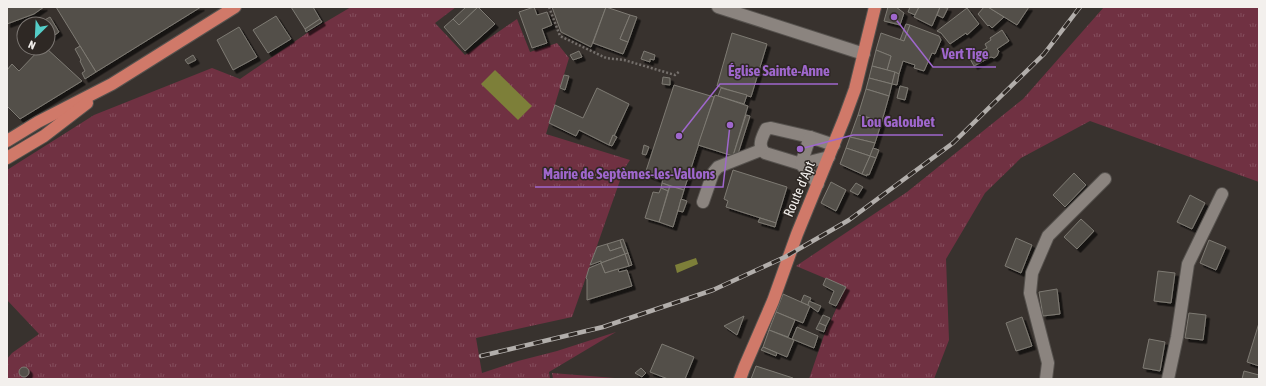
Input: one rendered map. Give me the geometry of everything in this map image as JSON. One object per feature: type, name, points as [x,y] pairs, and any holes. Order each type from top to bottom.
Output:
[{"type":"main road","points":[[7,141],[38,122],[112,84],[235,7]]},
{"type":"main road","name":"Route d'Apt","points":[[740,379],[853,95],[875,7]]},
{"type":"main road","points":[[7,158],[44,136],[112,84]]},
{"type":"street","points":[[718,7],[864,54]]},
{"type":"street","points":[[829,157],[801,164],[765,153],[761,150],[760,145],[766,129],[771,128],[810,137],[834,145]]},
{"type":"street","points":[[801,164],[810,137]]},
{"type":"street","points":[[703,202],[713,173],[718,167],[761,150]]},
{"type":"street","points":[[801,164],[818,184]]},
{"type":"street","points":[[1046,379],[1048,363],[1030,293],[1032,274],[1048,236],[1105,179]]},
{"type":"street","points":[[1168,379],[1188,264],[1222,194]]},
{"type":"path","points":[[549,7],[560,36],[606,58],[624,60],[675,74],[680,71]]},
{"type":"green space","points":[[351,7],[456,7],[435,23],[465,55],[517,19],[530,52],[557,43],[569,58],[546,134],[630,160],[624,169],[572,317],[476,338],[482,373],[616,332],[549,372],[550,379],[7,379],[7,359],[12,353],[39,334],[7,300],[7,170],[94,115],[212,68],[240,79],[307,33]]},
{"type":"green space","points":[[1104,7],[1259,7],[1259,182],[1090,121],[1021,158],[985,193],[946,259],[949,340],[934,379],[809,379],[823,338],[846,287],[796,266],[907,192],[1023,99]]},
{"type":"green space","points":[[552,373],[627,379],[553,379]]},
{"type":"shaded area","points":[[495,70],[532,106],[518,120],[481,84]]},
{"type":"shaded area","points":[[696,258],[698,264],[677,273],[675,265]]},
{"type":"building","points":[[7,7],[44,7],[29,16],[16,16],[16,21],[7,24]]},
{"type":"building","points":[[56,7],[201,7],[96,72]]},
{"type":"building","points":[[291,7],[313,7],[320,19],[305,29]]},
{"type":"building","points":[[466,7],[478,7],[459,25],[453,19]]},
{"type":"building","points":[[478,7],[495,24],[465,51],[444,27],[453,19],[459,25]]},
{"type":"building","points":[[534,7],[537,15],[547,12],[552,25],[542,29],[547,43],[532,48],[519,12]]},
{"type":"building","points":[[552,7],[606,7],[591,47],[561,32]]},
{"type":"building","points":[[606,7],[630,15],[620,39],[628,42],[623,54],[593,43]]},
{"type":"building","points":[[888,7],[896,7],[904,13],[900,25],[884,21]]},
{"type":"building","points":[[910,7],[919,7],[915,15],[908,12]]},
{"type":"building","points":[[919,7],[940,7],[932,26],[914,17]]},
{"type":"building","points":[[940,7],[948,8],[943,18],[937,15]]},
{"type":"building","points":[[984,7],[988,7],[1004,17],[992,28],[989,25],[988,26],[978,14]]},
{"type":"building","points":[[988,7],[1029,7],[1017,25]]},
{"type":"building","points":[[967,8],[979,24],[967,35],[966,33],[950,44],[941,33],[937,31]]},
{"type":"building","points":[[630,15],[637,17],[628,42],[620,39]]},
{"type":"building","points":[[276,16],[291,39],[268,53],[253,30]]},
{"type":"building","points":[[320,19],[322,22],[306,32],[305,29]]},
{"type":"building","points":[[906,24],[910,25],[904,41],[900,40]]},
{"type":"building","points":[[910,25],[939,36],[941,40],[935,54],[932,53],[924,71],[914,68],[915,65],[903,61],[899,74],[887,70],[891,56],[876,50],[881,33],[904,41]]},
{"type":"building","points":[[56,27],[59,32],[56,34]]},
{"type":"building","points":[[239,27],[257,57],[233,70],[217,40]]},
{"type":"building","points":[[1002,30],[1009,41],[997,49],[999,51],[997,56],[994,58],[991,57],[974,66],[969,57],[987,48],[985,44],[991,40],[990,38]]},
{"type":"building","points":[[732,33],[767,44],[751,97],[717,86]]},
{"type":"building","points":[[80,46],[96,72],[85,79],[82,73],[85,71],[75,49]]},
{"type":"building","points":[[971,48],[975,54],[969,57],[966,50]]},
{"type":"building","points":[[876,50],[891,56],[887,70],[872,66]]},
{"type":"building","points":[[579,51],[582,57],[573,60],[570,55]]},
{"type":"building","points":[[644,51],[655,55],[654,60],[650,59],[650,62],[641,59]]},
{"type":"building","points":[[193,55],[196,60],[188,64],[185,60]]},
{"type":"building","points":[[33,56],[55,56],[82,81],[20,119],[7,106],[7,70],[12,64],[19,71]]},
{"type":"building","points":[[872,66],[895,72],[892,84],[869,78]]},
{"type":"building","points":[[895,72],[899,74],[897,85],[892,84]]},
{"type":"building","points":[[564,75],[569,76],[565,90],[560,88]]},
{"type":"building","points":[[663,77],[670,78],[670,85],[662,84]]},
{"type":"building","points":[[869,78],[892,84],[889,96],[866,89]]},
{"type":"building","points":[[674,85],[714,97],[684,190],[662,183],[663,179],[658,177],[658,179],[645,174]]},
{"type":"building","points":[[900,86],[908,88],[905,100],[897,98]]},
{"type":"building","points":[[597,88],[629,104],[609,145],[579,130],[576,136],[549,123],[555,105],[583,118]]},
{"type":"building","points":[[721,88],[747,95],[744,104],[718,96]]},
{"type":"building","points":[[866,89],[889,96],[882,121],[858,115]]},
{"type":"building","points":[[715,95],[748,106],[733,156],[698,145]]},
{"type":"building","points":[[746,115],[750,116],[737,157],[733,156]]},
{"type":"building","points":[[858,115],[882,121],[875,143],[850,137]]},
{"type":"building","points":[[613,135],[617,137],[612,146],[609,145]]},
{"type":"building","points":[[850,137],[875,143],[870,156],[846,148]]},
{"type":"building","points":[[644,145],[649,147],[646,155],[642,154]]},
{"type":"building","points":[[846,148],[870,156],[862,174],[840,164]]},
{"type":"building","points":[[873,148],[879,150],[876,158],[870,156]]},
{"type":"building","points":[[870,156],[876,158],[869,175],[867,174],[867,176],[862,174]]},
{"type":"building","points":[[733,170],[787,187],[776,223],[726,207],[728,201],[724,199]]},
{"type":"building","points":[[1074,173],[1086,185],[1065,207],[1053,195]]},
{"type":"building","points":[[831,182],[846,190],[836,211],[821,203]]},
{"type":"building","points":[[662,183],[670,186],[668,191],[661,188]]},
{"type":"building","points":[[856,183],[863,187],[858,195],[850,191]]},
{"type":"building","points":[[670,186],[684,190],[673,227],[659,222]]},
{"type":"building","points":[[661,188],[668,191],[659,222],[645,218],[653,192],[659,193]]},
{"type":"building","points":[[1190,195],[1205,203],[1192,229],[1177,222]]},
{"type":"building","points":[[681,199],[687,201],[683,212],[678,211]]},
{"type":"building","points":[[760,218],[776,223],[775,227],[758,222]]},
{"type":"building","points":[[1081,219],[1094,231],[1077,249],[1064,237]]},
{"type":"building","points":[[1016,238],[1032,245],[1021,273],[1005,266]]},
{"type":"building","points":[[623,239],[628,253],[625,254],[620,240]]},
{"type":"building","points":[[620,240],[622,247],[610,251],[607,244]]},
{"type":"building","points":[[1209,240],[1226,247],[1216,270],[1200,263]]},
{"type":"building","points":[[607,244],[610,251],[622,247],[625,254],[601,263],[601,261],[590,265],[597,247]]},
{"type":"building","points":[[628,253],[632,265],[629,266],[625,254]]},
{"type":"building","points":[[625,254],[629,266],[605,273],[601,263]]},
{"type":"building","points":[[601,263],[605,273],[618,269],[619,272],[627,270],[632,286],[587,300],[586,278],[589,268]]},
{"type":"building","points":[[1158,271],[1175,273],[1171,303],[1154,301]]},
{"type":"building","points":[[826,278],[846,287],[836,306],[829,303],[834,291],[823,285]]},
{"type":"building","points":[[1057,289],[1060,314],[1043,316],[1039,292]]},
{"type":"building","points":[[783,294],[810,306],[803,323],[776,312]]},
{"type":"building","points":[[804,295],[811,298],[808,305],[801,302]]},
{"type":"building","points":[[809,301],[821,306],[818,312],[808,305]]},
{"type":"building","points":[[776,312],[795,320],[788,337],[769,330]]},
{"type":"building","points":[[1189,313],[1206,315],[1203,340],[1185,338]]},
{"type":"building","points":[[823,315],[830,318],[826,326],[819,323]]},
{"type":"building","points":[[744,316],[737,335],[724,326]]},
{"type":"building","points":[[1022,317],[1032,346],[1016,351],[1006,323]]},
{"type":"building","points":[[819,323],[826,326],[824,332],[816,329]]},
{"type":"building","points":[[1259,323],[1259,366],[1247,362]]},
{"type":"building","points":[[797,327],[818,336],[814,348],[792,339]]},
{"type":"building","points":[[769,330],[794,340],[787,357],[763,347]]},
{"type":"building","points":[[1149,339],[1165,342],[1160,371],[1143,368]]},
{"type":"building","points":[[662,344],[694,357],[685,379],[668,379],[650,372]]},
{"type":"building","points":[[763,347],[777,353],[776,356],[761,350]]},
{"type":"building","points":[[756,366],[793,378],[751,379]]},
{"type":"building","points":[[24,367],[29,372],[24,377],[19,372]]},
{"type":"building","points":[[641,368],[646,373],[642,377],[635,373]]},
{"type":"building","points":[[1244,371],[1259,375],[1259,379],[1242,379]]},
{"type":"railway","points":[[481,356],[603,327],[713,290],[785,257],[849,220],[953,143],[1044,54],[1080,7]]},
{"type":"place","name":"Vert Tige","points":[[894,17]]},
{"type":"place","name":"Mairie de Septèmes-les-Vallons","points":[[730,125]]},
{"type":"place","name":"Église Sainte-Anne","points":[[679,136]]},
{"type":"place","name":"Lou Galoubet","points":[[800,149]]}]
